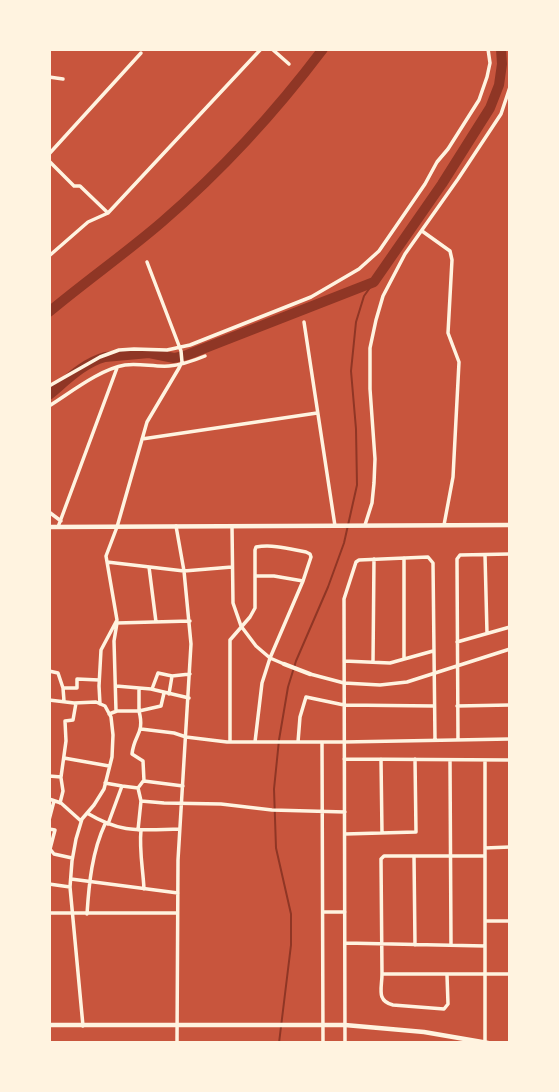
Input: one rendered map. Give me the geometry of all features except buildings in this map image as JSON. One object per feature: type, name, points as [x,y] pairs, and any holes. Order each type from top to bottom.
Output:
[{"type":"street","points":[[49,256],[88,222],[108,213],[261,49]]},
{"type":"street","points":[[272,49],[289,64]]},
{"type":"street","points":[[49,386],[100,357],[119,350],[180,349],[311,297],[359,269],[379,251],[480,100],[490,62],[488,49]]},
{"type":"street","points":[[49,154],[141,53]]},
{"type":"street","points":[[49,77],[63,79]]},
{"type":"street","points":[[365,526],[372,503],[375,459],[370,348],[383,296],[405,254],[501,114],[510,87]]},
{"type":"street","points":[[49,161],[74,186],[80,186],[108,213]]},
{"type":"street","points":[[422,231],[450,251],[452,260],[448,333],[459,362],[453,477],[444,525]]},
{"type":"street","points":[[116,711],[114,641],[117,620],[106,556],[147,422],[181,363],[180,349],[147,262]]},
{"type":"street","points":[[304,322],[338,526]]},
{"type":"street","points":[[49,406],[99,376],[126,365],[168,366],[205,356]]},
{"type":"street","points":[[60,524],[117,368]]},
{"type":"street","points":[[142,439],[318,413]]},
{"type":"street","points":[[49,512],[60,524]]},
{"type":"street","points":[[49,527],[60,524],[117,527],[510,525]]},
{"type":"street","points":[[176,526],[184,572],[191,644],[177,893],[177,1043]]},
{"type":"street","points":[[232,526],[233,603],[241,626],[256,646],[270,658],[310,674],[344,682],[380,685],[407,682],[510,649]]},
{"type":"street","points":[[230,741],[230,640],[255,608],[255,550],[261,546],[283,547],[310,554],[310,557],[262,683],[255,742]]},
{"type":"street","points":[[485,554],[487,633]]},
{"type":"street","points":[[458,740],[457,559],[460,555],[510,554]]},
{"type":"street","points":[[345,1043],[344,599],[359,560],[428,557],[433,563],[435,740]]},
{"type":"street","points":[[404,558],[404,659]]},
{"type":"street","points":[[373,662],[374,559]]},
{"type":"street","points":[[107,562],[184,572],[232,566]]},
{"type":"street","points":[[149,567],[156,622]]},
{"type":"street","points":[[255,576],[303,581]]},
{"type":"street","points":[[116,623],[190,621]]},
{"type":"street","points":[[100,704],[101,650],[116,623]]},
{"type":"street","points":[[457,642],[510,627]]},
{"type":"street","points":[[344,661],[390,663],[433,651]]},
{"type":"street","points":[[49,671],[58,673],[64,701]]},
{"type":"street","points":[[152,689],[158,673],[173,676],[190,674]]},
{"type":"street","points":[[109,714],[160,706],[173,676]]},
{"type":"street","points":[[63,688],[77,688],[77,680],[99,680]]},
{"type":"street","points":[[116,685],[152,689],[188,698]]},
{"type":"street","points":[[139,688],[141,729],[133,745],[132,754],[143,761],[144,779],[138,788],[141,801],[139,849],[144,889]]},
{"type":"street","points":[[298,742],[300,717],[306,697],[344,705],[434,706]]},
{"type":"street","points":[[49,700],[96,702],[105,706],[113,734],[112,757],[104,789],[81,821],[72,858],[70,887],[83,1026]]},
{"type":"street","points":[[60,803],[63,791],[61,777],[66,741],[65,721],[73,720],[76,703]]},
{"type":"street","points":[[457,706],[510,705]]},
{"type":"street","points":[[141,729],[187,737],[255,742],[510,739]]},
{"type":"street","points":[[322,742],[323,1043]]},
{"type":"street","points":[[64,758],[109,766]]},
{"type":"street","points":[[344,759],[510,760]]},
{"type":"street","points":[[381,759],[382,833]]},
{"type":"street","points":[[345,834],[416,832],[415,760]]},
{"type":"street","points":[[450,760],[452,946]]},
{"type":"street","points":[[49,1025],[345,1025],[424,1032],[486,1043],[485,760]]},
{"type":"street","points":[[49,776],[61,777]]},
{"type":"street","points":[[144,779],[183,786]]},
{"type":"street","points":[[105,783],[138,788]]},
{"type":"street","points":[[87,914],[89,882],[100,835],[122,786]]},
{"type":"street","points":[[49,820],[51,800],[60,803],[81,821]]},
{"type":"street","points":[[141,801],[221,804],[286,811],[345,812]]},
{"type":"street","points":[[87,813],[106,824],[125,830],[180,829]]},
{"type":"street","points":[[49,829],[54,830],[50,849],[54,854],[72,858]]},
{"type":"street","points":[[485,848],[510,847]]},
{"type":"street","points":[[447,975],[448,1004],[443,1009],[393,1005],[386,1003],[381,997],[381,859],[384,856],[485,856]]},
{"type":"street","points":[[414,856],[415,945]]},
{"type":"street","points":[[71,879],[177,893]]},
{"type":"street","points":[[49,884],[70,887]]},
{"type":"street","points":[[322,912],[345,912]]},
{"type":"street","points":[[49,913],[177,913]]},
{"type":"street","points":[[485,921],[510,921]]},
{"type":"street","points":[[345,943],[485,946]]},
{"type":"street","points":[[382,974],[510,974]]},
{"type":"waterway","points":[[49,312],[184,203],[287,95],[323,49]]},
{"type":"waterway","points":[[49,395],[75,373],[105,357],[149,353],[174,358],[187,355],[374,282],[442,184],[490,108],[499,85],[501,49]]},
{"type":"waterway","points":[[279,1043],[291,945],[291,914],[276,848],[274,789],[279,740],[288,687],[344,543],[357,485],[351,371],[356,322],[364,296],[374,282]]}]
